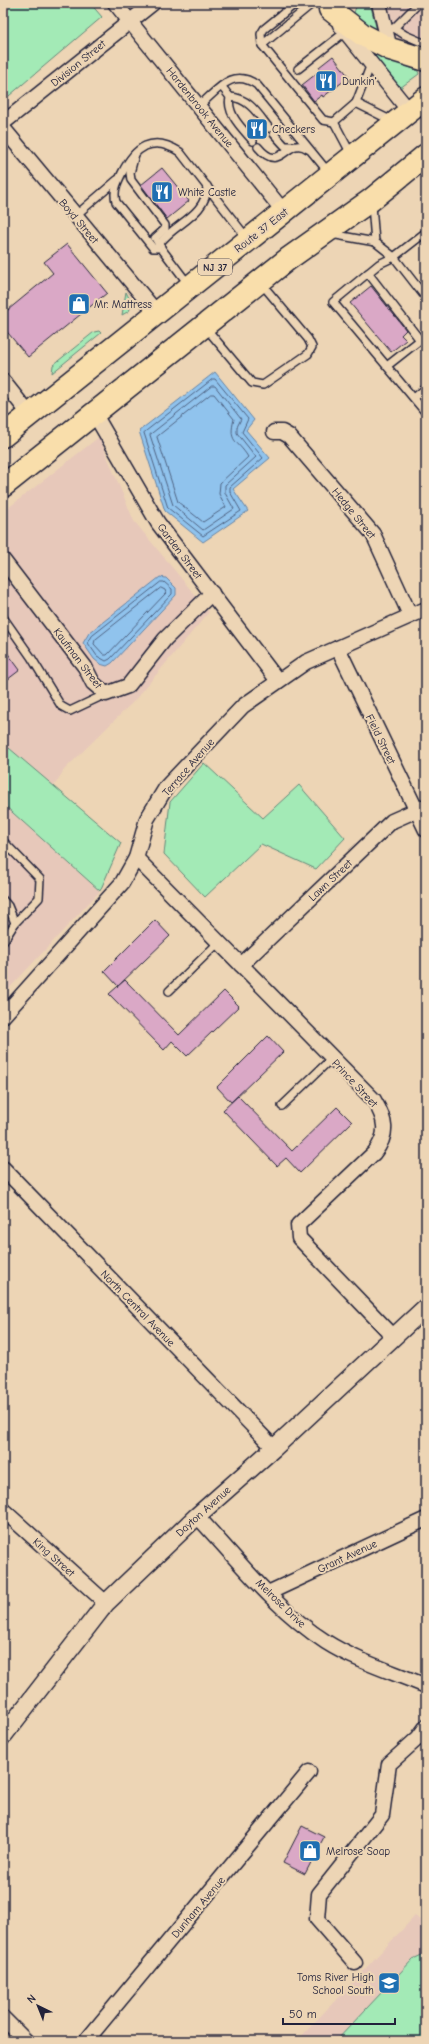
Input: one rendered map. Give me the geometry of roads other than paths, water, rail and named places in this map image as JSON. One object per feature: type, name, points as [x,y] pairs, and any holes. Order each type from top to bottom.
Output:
[{"type":"highway","points":[[323,5],[363,35],[390,36],[426,60]]},
{"type":"highway","name":"Route 37 East","points":[[3,436],[411,111]]},
{"type":"highway","points":[[3,486],[288,259],[327,233],[371,200],[426,155]]},
{"type":"street","name":"Hardenbrook Avenue","points":[[115,3],[284,212]]},
{"type":"street","name":"Division Street","points":[[3,123],[153,3]]},
{"type":"street","points":[[379,3],[390,36]]},
{"type":"street","points":[[323,5],[411,111]]},
{"type":"street","name":"Boyd Street","points":[[3,128],[157,313]]},
{"type":"street","points":[[3,381],[30,415]]},
{"type":"street","name":"Garden Street","points":[[94,413],[158,523],[278,681]]},
{"type":"street","name":"Hedge Street","points":[[274,432],[282,432],[289,436],[374,534],[410,615]]},
{"type":"street","name":"Kaufman Street","points":[[3,560],[85,667],[93,683],[106,694],[128,686],[165,639],[212,593]]},
{"type":"street","name":"Terrace Avenue","points":[[3,1016],[122,883],[136,858],[147,819],[167,786],[243,706],[306,662],[426,609]]},
{"type":"street","name":"Field Street","points":[[338,648],[421,808],[426,830]]},
{"type":"street","name":"Lawn Street","points":[[241,965],[392,821],[421,808]]},
{"type":"street","name":"Prince Street","points":[[136,858],[374,1100],[382,1114],[384,1128],[382,1143],[374,1153],[298,1224],[299,1238],[394,1337]]},
{"type":"street","name":"North Central Avenue","points":[[3,1168],[274,1448]]},
{"type":"street","name":"Dayton Avenue","points":[[3,1736],[106,1603],[197,1516],[274,1448],[426,1307]]},
{"type":"street","name":"King Street","points":[[3,1510],[106,1603]]},
{"type":"street","name":"Melrose Drive","points":[[197,1516],[268,1593],[299,1623],[326,1642],[359,1659],[426,1686]]},
{"type":"street","name":"Grant Avenue","points":[[268,1593],[426,1519]]},
{"type":"street","points":[[355,1963],[317,1919],[319,1894],[382,1815],[389,1764],[418,1738],[426,1727]]},
{"type":"street","name":"Dunham Avenue","points":[[86,2041],[309,1772]]},
{"type":"street","points":[[3,2018],[26,2041]]},
{"type":"lane","points":[[296,3],[264,29],[261,34],[262,45],[323,120],[334,122]]},
{"type":"lane","points":[[390,36],[419,3]]},
{"type":"lane","points":[[262,45],[323,5]]},
{"type":"lane","points":[[298,69],[345,32]]},
{"type":"lane","points":[[390,36],[405,35],[426,44]]},
{"type":"lane","points":[[334,122],[356,103],[371,64]]},
{"type":"lane","points":[[199,106],[230,80],[237,77],[250,81],[257,85],[330,175]]},
{"type":"lane","points":[[222,87],[230,97]]},
{"type":"lane","points":[[230,97],[237,97],[250,104],[269,128]]},
{"type":"lane","points":[[230,97],[228,104],[230,110],[253,141]]},
{"type":"lane","points":[[356,103],[411,111]]},
{"type":"lane","points":[[334,122],[353,157]]},
{"type":"lane","points":[[274,134],[285,146],[303,146],[309,150]]},
{"type":"lane","points":[[161,248],[153,248],[116,202],[115,190],[127,163],[136,150],[142,146],[158,143],[180,152],[249,239]]},
{"type":"lane","points":[[258,147],[269,158],[273,159],[281,156],[293,146]]},
{"type":"lane","points":[[136,150],[130,173],[131,180],[165,225]]},
{"type":"lane","points":[[75,216],[119,179]]},
{"type":"lane","points":[[161,248],[160,243],[165,236],[200,208],[206,198],[207,186]]},
{"type":"lane","points":[[371,200],[375,242]]},
{"type":"lane","points":[[165,225],[171,225],[200,208]]},
{"type":"lane","points":[[165,225],[165,229],[155,238],[190,287]]},
{"type":"lane","points":[[426,232],[394,257],[379,264],[333,302],[426,413]]},
{"type":"lane","points":[[327,233],[375,242],[394,257],[426,298]]},
{"type":"lane","points":[[368,273],[420,340],[387,366]]},
{"type":"lane","points":[[204,326],[252,383],[263,385],[308,354],[312,347],[308,339],[260,282]]},
{"type":"lane","points":[[414,398],[426,388]]},
{"type":"lane","points":[[3,617],[31,656],[61,706],[70,711],[106,694]]},
{"type":"lane","points":[[3,841],[40,879],[39,898],[15,923],[3,942]]},
{"type":"lane","points":[[3,900],[8,906],[15,923]]},
{"type":"lane","points":[[169,991],[219,942]]},
{"type":"lane","points":[[282,1106],[332,1058]]},
{"type":"water","points":[[215,372],[254,420],[246,430],[270,458],[233,489],[248,511],[203,542],[165,511],[139,431]]},
{"type":"water","points":[[160,577],[166,578],[176,588],[176,595],[112,663],[107,666],[100,664],[94,659],[83,643],[89,633]]},
{"type":"place","name":"Dunkin'","points":[[326,81]]},
{"type":"place","name":"Checkers","points":[[257,129]]},
{"type":"place","name":"White Castle","points":[[162,192]]},
{"type":"place","name":"Mr. Mattress","points":[[79,304]]},
{"type":"place","name":"Melrose Soap","points":[[310,1851]]},
{"type":"place","name":"Toms River High School South","points":[[389,1983]]}]
